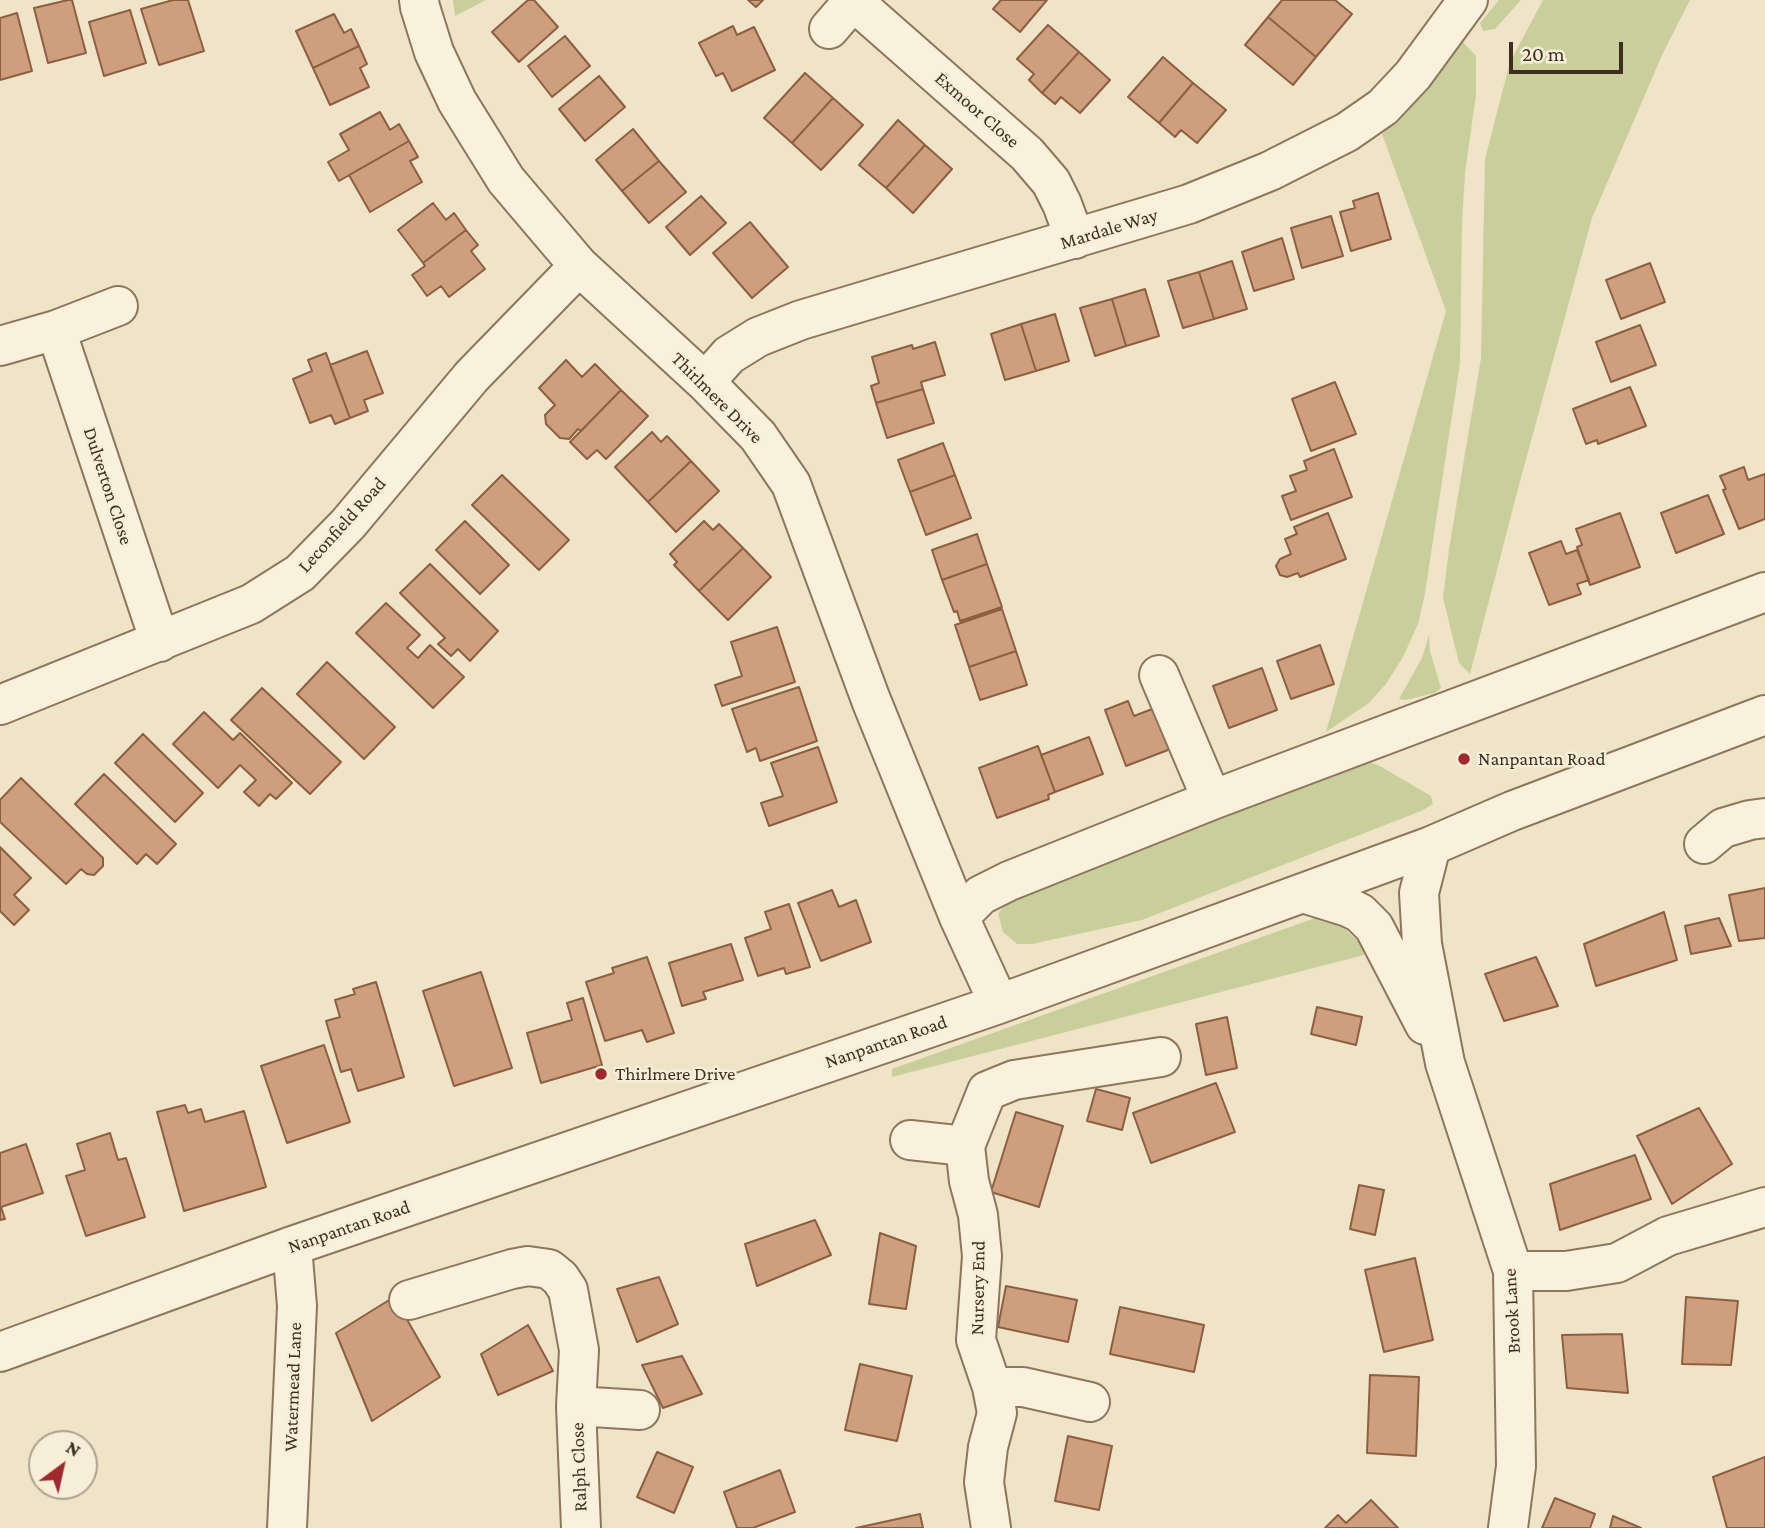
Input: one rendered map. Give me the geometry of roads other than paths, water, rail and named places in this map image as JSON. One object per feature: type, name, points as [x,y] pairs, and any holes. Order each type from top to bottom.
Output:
[{"type":"street","name":"Thirlmere Drive","points":[[419,0],[419,8],[434,52],[457,101],[506,180],[579,266],[705,382],[758,436],[791,484],[871,700],[959,917],[999,1003]]},
{"type":"street","name":"Exmoor Close","points":[[829,29],[853,0],[1027,154],[1051,182],[1075,239]]},
{"type":"street","name":"Mardale Way","points":[[705,382],[729,355],[758,338],[801,320],[1189,204],[1270,171],[1347,132],[1382,107],[1413,75],[1455,5]]},
{"type":"street","name":"Leconfield Road","points":[[0,705],[251,604],[300,573],[348,524],[472,376],[579,266]]},
{"type":"street","points":[[0,346],[56,330],[118,306]]},
{"type":"street","name":"Dulverton Close","points":[[56,330],[160,642]]},
{"type":"street","points":[[959,917],[981,895],[1009,881],[1212,800],[1765,592]]},
{"type":"street","points":[[1159,675],[1212,800]]},
{"type":"street","name":"Nanpantan Road","points":[[0,1352],[292,1246],[999,1003],[1431,846],[1511,811],[1765,715]]},
{"type":"street","points":[[1704,844],[1723,828],[1765,818]]},
{"type":"street","name":"Brook Lane","points":[[1431,846],[1419,893],[1422,944],[1445,1063],[1513,1271],[1516,1465],[1508,1528]]},
{"type":"street","name":"Brook Lane","points":[[1303,893],[1348,906],[1360,913],[1374,928],[1445,1063]]},
{"type":"street","name":"Nursery End","points":[[990,1528],[984,1482],[988,1447],[997,1413],[992,1387],[976,1340],[982,1256],[978,1215],[969,1181],[965,1146],[987,1091],[1014,1080],[1161,1057]]},
{"type":"street","points":[[910,1140],[965,1146]]},
{"type":"street","points":[[1513,1271],[1566,1271],[1616,1263],[1668,1237],[1765,1207]]},
{"type":"street","name":"Watermead Lane","points":[[287,1528],[297,1306],[292,1246]]},
{"type":"street","name":"Ralph Close","points":[[409,1300],[528,1266],[549,1269],[560,1278],[568,1290],[579,1350],[576,1406],[581,1528]]},
{"type":"street","points":[[992,1387],[1023,1387],[1090,1402]]},
{"type":"street","name":"Ralph Close","points":[[576,1406],[640,1410]]},
{"type":"place","name":"Nanpantan Road","points":[[1464,759]]},
{"type":"place","name":"Thirlmere Drive","points":[[601,1074]]}]
